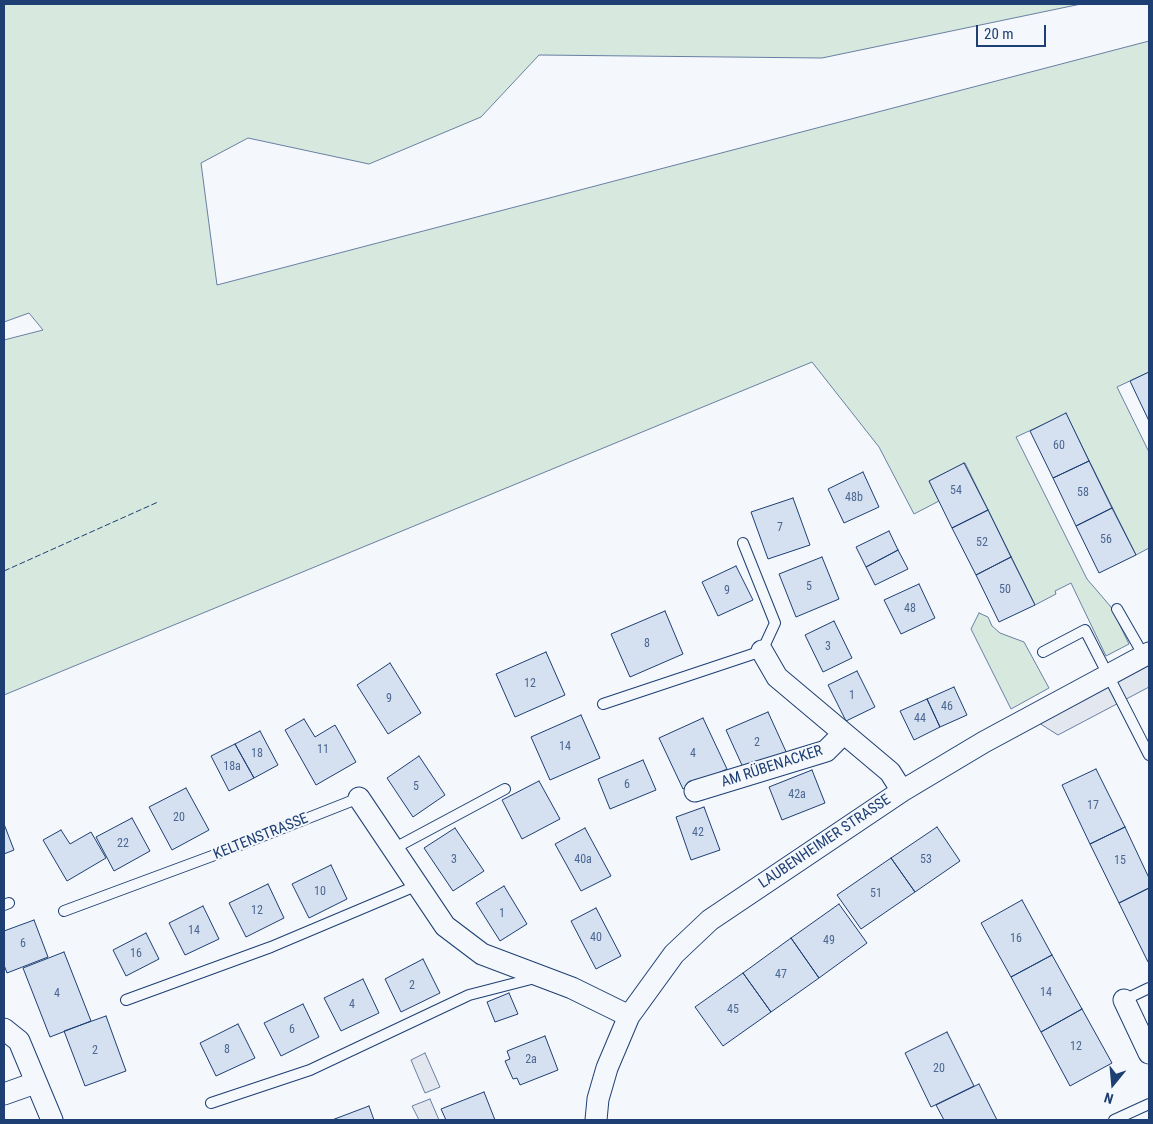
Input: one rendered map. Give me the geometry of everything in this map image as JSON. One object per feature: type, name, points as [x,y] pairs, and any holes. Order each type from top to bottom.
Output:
[{"type":"street","name":"AM RÜBENACKER","points":[[762,651],[777,677],[890,772],[902,791]]},
{"type":"street","name":"LAUBENHEIMER STRASSE","points":[[596,1120],[598,1099],[607,1068],[628,1016],[674,954],[710,920],[902,791],[984,742],[1147,655]]},
{"type":"street","name":"AM RÜBENACKER","points":[[695,791],[826,751],[843,734]]},
{"type":"street","name":"KELTENSTRASSE","points":[[359,798],[445,926],[482,954],[572,988],[628,1016]]},
{"type":"street","points":[[1124,1000],[1149,1054]]},
{"type":"street","points":[[4,1029],[19,1041],[35,1084],[52,1120]]},
{"type":"street","points":[[4,1094],[35,1084]]},
{"type":"lane","points":[[603,704],[762,651],[775,622],[743,543]]},
{"type":"lane","points":[[1118,609],[1147,655]]},
{"type":"lane","points":[[1043,652],[1086,630],[1149,755]]},
{"type":"lane","points":[[394,849],[505,789]]},
{"type":"lane","name":"KELTENSTRASSE","points":[[64,911],[212,856],[359,798]]},
{"type":"lane","points":[[126,1000],[271,947],[418,885]]},
{"type":"lane","points":[[211,1103],[310,1070],[469,995],[540,976]]},
{"type":"lane","points":[[1124,1000],[1149,988]]},
{"type":"lane","points":[[1114,1120],[1149,1104]]},
{"type":"shaded area","points":[[4,4],[1081,4],[822,58],[539,55],[481,117],[369,164],[248,138],[201,163],[217,285],[1149,41],[1149,372],[1117,387],[1149,452],[1149,548],[1136,555],[1066,414],[1016,437],[1087,579],[1111,607],[1129,644],[1106,656],[1071,583],[1055,591],[1056,594],[1035,605],[965,463],[929,481],[939,501],[914,514],[879,447],[812,362],[4,695],[4,340],[43,330],[29,313],[4,322]]},
{"type":"shaded area","points":[[979,613],[988,617],[992,626],[1000,633],[1024,642],[1049,688],[1011,709],[971,629]]},
{"type":"shaded area","points":[[1149,665],[1149,687],[1058,735],[1039,723]]},
{"type":"shaded area","points":[[425,1053],[440,1087],[425,1093],[411,1060]]},
{"type":"shaded area","points":[[430,1099],[439,1120],[419,1120],[412,1106]]},
{"type":"building","points":[[1149,372],[1149,421],[1130,381]]},
{"type":"building","points":[[1066,413],[1089,461],[1053,478],[1030,431]]},
{"type":"building","points":[[1089,461],[1112,508],[1076,526],[1053,478]]},
{"type":"building","points":[[964,463],[988,510],[952,528],[929,481]]},
{"type":"building","points":[[863,472],[879,507],[844,523],[828,489]]},
{"type":"building","points":[[793,498],[810,545],[768,559],[751,512]]},
{"type":"building","points":[[1112,508],[1136,555],[1099,573],[1076,526]]},
{"type":"building","points":[[988,510],[1011,557],[976,575],[952,528]]},
{"type":"building","points":[[889,531],[898,550],[866,567],[856,547]]},
{"type":"building","points":[[898,550],[908,569],[875,585],[866,567]]},
{"type":"building","points":[[822,557],[839,599],[796,617],[779,574]]},
{"type":"building","points":[[1011,557],[1035,605],[999,622],[976,575]]},
{"type":"building","points":[[736,566],[753,600],[718,616],[702,582]]},
{"type":"building","points":[[919,584],[935,618],[901,634],[884,600]]},
{"type":"building","points":[[665,611],[683,654],[630,677],[611,634]]},
{"type":"building","points":[[834,621],[852,658],[823,672],[805,635]]},
{"type":"building","points":[[546,652],[565,695],[515,717],[496,674]]},
{"type":"building","points":[[390,663],[421,713],[388,734],[357,685]]},
{"type":"building","points":[[857,671],[875,707],[846,721],[828,685]]},
{"type":"building","points":[[954,687],[967,715],[940,727],[927,699]]},
{"type":"building","points":[[927,699],[940,727],[914,740],[900,711]]},
{"type":"building","points":[[768,712],[788,756],[746,774],[726,730]]},
{"type":"building","points":[[581,715],[600,758],[550,780],[531,737]]},
{"type":"building","points":[[703,718],[727,769],[683,789],[659,738]]},
{"type":"building","points":[[304,719],[315,737],[335,725],[356,762],[316,785],[285,730]]},
{"type":"building","points":[[260,731],[278,765],[254,778],[235,744]]},
{"type":"building","points":[[235,744],[254,778],[229,791],[211,756]]},
{"type":"building","points":[[419,756],[445,795],[413,817],[387,778]]},
{"type":"building","points":[[643,760],[656,790],[610,809],[598,779]]},
{"type":"building","points":[[1096,769],[1125,827],[1090,844],[1062,785]]},
{"type":"building","points":[[812,770],[825,803],[782,820],[769,787]]},
{"type":"building","points":[[539,781],[560,819],[522,839],[502,800]]},
{"type":"building","points":[[186,788],[209,830],[172,850],[149,807]]},
{"type":"building","points":[[704,807],[720,850],[691,860],[676,817]]},
{"type":"building","points":[[132,818],[150,851],[114,871],[96,837]]},
{"type":"building","points":[[4,824],[14,850],[4,854]]},
{"type":"building","points":[[937,827],[960,861],[915,892],[891,858]]},
{"type":"building","points":[[1125,827],[1149,878],[1149,888],[1119,903],[1090,844]]},
{"type":"building","points":[[455,828],[484,871],[453,891],[424,848]]},
{"type":"building","points":[[585,828],[611,876],[581,891],[555,844]]},
{"type":"building","points":[[61,830],[70,844],[91,832],[106,858],[67,881],[43,840]]},
{"type":"building","points":[[891,858],[915,892],[861,929],[837,895]]},
{"type":"building","points":[[331,865],[347,899],[309,918],[292,884]]},
{"type":"building","points":[[268,884],[284,918],[246,937],[229,903]]},
{"type":"building","points":[[504,886],[527,924],[500,941],[476,903]]},
{"type":"building","points":[[1149,888],[1149,961],[1148,962],[1119,903]]},
{"type":"building","points":[[1022,900],[1052,955],[1011,977],[981,923]]},
{"type":"building","points":[[839,904],[867,943],[819,978],[791,938]]},
{"type":"building","points":[[203,906],[219,939],[185,955],[169,923]]},
{"type":"building","points":[[596,908],[621,956],[596,969],[571,921]]},
{"type":"building","points":[[34,920],[48,957],[7,973],[4,965],[4,931]]},
{"type":"building","points":[[146,933],[159,959],[126,976],[113,950]]},
{"type":"building","points":[[791,938],[819,978],[771,1012],[743,973]]},
{"type":"building","points":[[64,952],[91,1021],[50,1037],[23,968]]},
{"type":"building","points":[[1052,955],[1082,1009],[1041,1032],[1011,977]]},
{"type":"building","points":[[423,959],[440,993],[401,1012],[385,979]]},
{"type":"building","points":[[743,973],[771,1012],[723,1046],[695,1007]]},
{"type":"building","points":[[363,979],[379,1013],[341,1031],[324,998]]},
{"type":"building","points":[[509,993],[518,1014],[495,1022],[487,1002]]},
{"type":"building","points":[[303,1004],[319,1037],[281,1056],[264,1023]]},
{"type":"building","points":[[1082,1009],[1112,1063],[1070,1086],[1041,1032]]},
{"type":"building","points":[[106,1016],[126,1071],[85,1086],[64,1031]]},
{"type":"building","points":[[238,1024],[255,1058],[216,1076],[200,1043]]},
{"type":"building","points":[[947,1032],[974,1086],[931,1107],[905,1053]]},
{"type":"building","points":[[545,1036],[558,1070],[520,1085],[517,1078],[513,1079],[505,1061],[510,1059],[507,1051]]},
{"type":"building","points":[[979,1084],[997,1120],[944,1120],[936,1105]]},
{"type":"building","points":[[484,1092],[495,1120],[446,1120],[441,1109]]},
{"type":"building","points":[[369,1106],[374,1120],[332,1120]]},
{"type":"fence","points":[[4,571],[158,502]]}]
